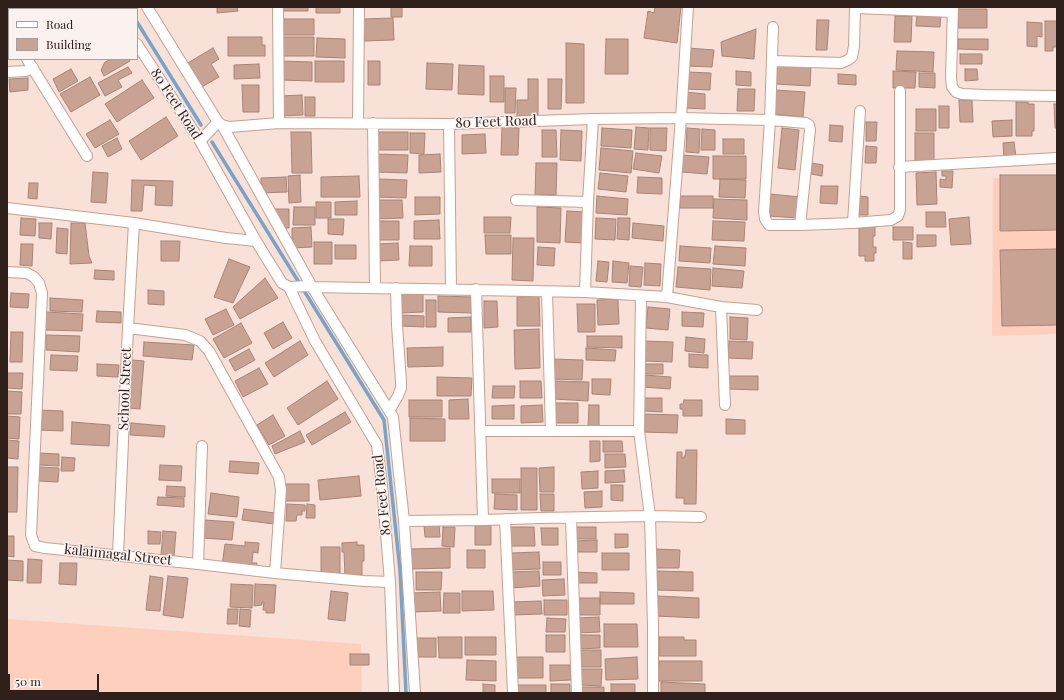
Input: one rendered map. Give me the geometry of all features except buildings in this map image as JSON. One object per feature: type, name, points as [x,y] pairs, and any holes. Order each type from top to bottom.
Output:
[{"type":"street","name":"80 Feet Road","points":[[147,7],[218,123],[310,286],[393,417],[404,521],[415,693]]},
{"type":"street","points":[[278,7],[279,123]]},
{"type":"street","points":[[358,124],[359,7]]},
{"type":"street","points":[[667,297],[688,7]]},
{"type":"street","points":[[772,61],[841,63],[852,58],[856,7],[953,9],[951,82],[952,87],[956,92],[962,94],[985,95],[1057,96]]},
{"type":"street","points":[[774,27],[765,219],[769,225],[854,223],[891,220],[898,216],[900,210],[900,92]]},
{"type":"street","name":"80 Feet Road","points":[[138,45],[203,137],[256,241],[282,283],[289,287],[315,341],[377,444],[390,582]]},
{"type":"street","points":[[28,60],[88,156]]},
{"type":"street","points":[[7,72],[26,71],[33,68]]},
{"type":"street","points":[[854,223],[860,110]]},
{"type":"street","name":"80 Feet Road","points":[[218,123],[230,127],[279,123],[449,124],[593,119],[681,118],[770,120],[806,123],[809,125],[810,130],[800,225]]},
{"type":"street","points":[[585,292],[593,119]]},
{"type":"street","points":[[203,137],[218,123]]},
{"type":"street","points":[[373,124],[375,288]]},
{"type":"street","points":[[449,124],[451,289]]},
{"type":"street","points":[[899,167],[1057,158]]},
{"type":"street","points":[[516,200],[588,202]]},
{"type":"street","points":[[7,208],[134,223],[226,238],[256,241]]},
{"type":"street","name":"School Street","points":[[118,555],[134,223]]},
{"type":"street","name":"kalaimagal Street","points":[[7,272],[27,273],[34,277],[39,283],[42,293],[31,534],[34,546],[275,573],[364,582],[390,582]]},
{"type":"street","points":[[289,287],[310,286],[585,292],[667,297],[721,307],[757,310]]},
{"type":"street","points":[[389,411],[401,388],[396,288]]},
{"type":"street","points":[[476,289],[483,520]]},
{"type":"street","points":[[547,292],[551,431]]},
{"type":"street","points":[[641,296],[639,431],[650,516],[653,693]]},
{"type":"street","points":[[721,307],[725,405]]},
{"type":"street","points":[[128,328],[185,335],[200,341],[209,351],[279,477],[281,490],[275,573]]},
{"type":"street","points":[[480,431],[639,431]]},
{"type":"street","points":[[198,564],[202,446]]},
{"type":"street","points":[[404,521],[650,516],[701,517]]},
{"type":"street","points":[[571,518],[576,693]]},
{"type":"street","points":[[506,519],[514,693]]},
{"type":"street","points":[[390,582],[394,693]]},
{"type":"shaded area","points":[[1057,176],[1057,334],[992,336],[993,178]]},
{"type":"shaded area","points":[[7,619],[361,644],[362,693],[7,693]]},
{"type":"waterway","points":[[138,24],[201,125]]},
{"type":"waterway","points":[[212,142],[384,420],[400,570],[406,693]]}]
